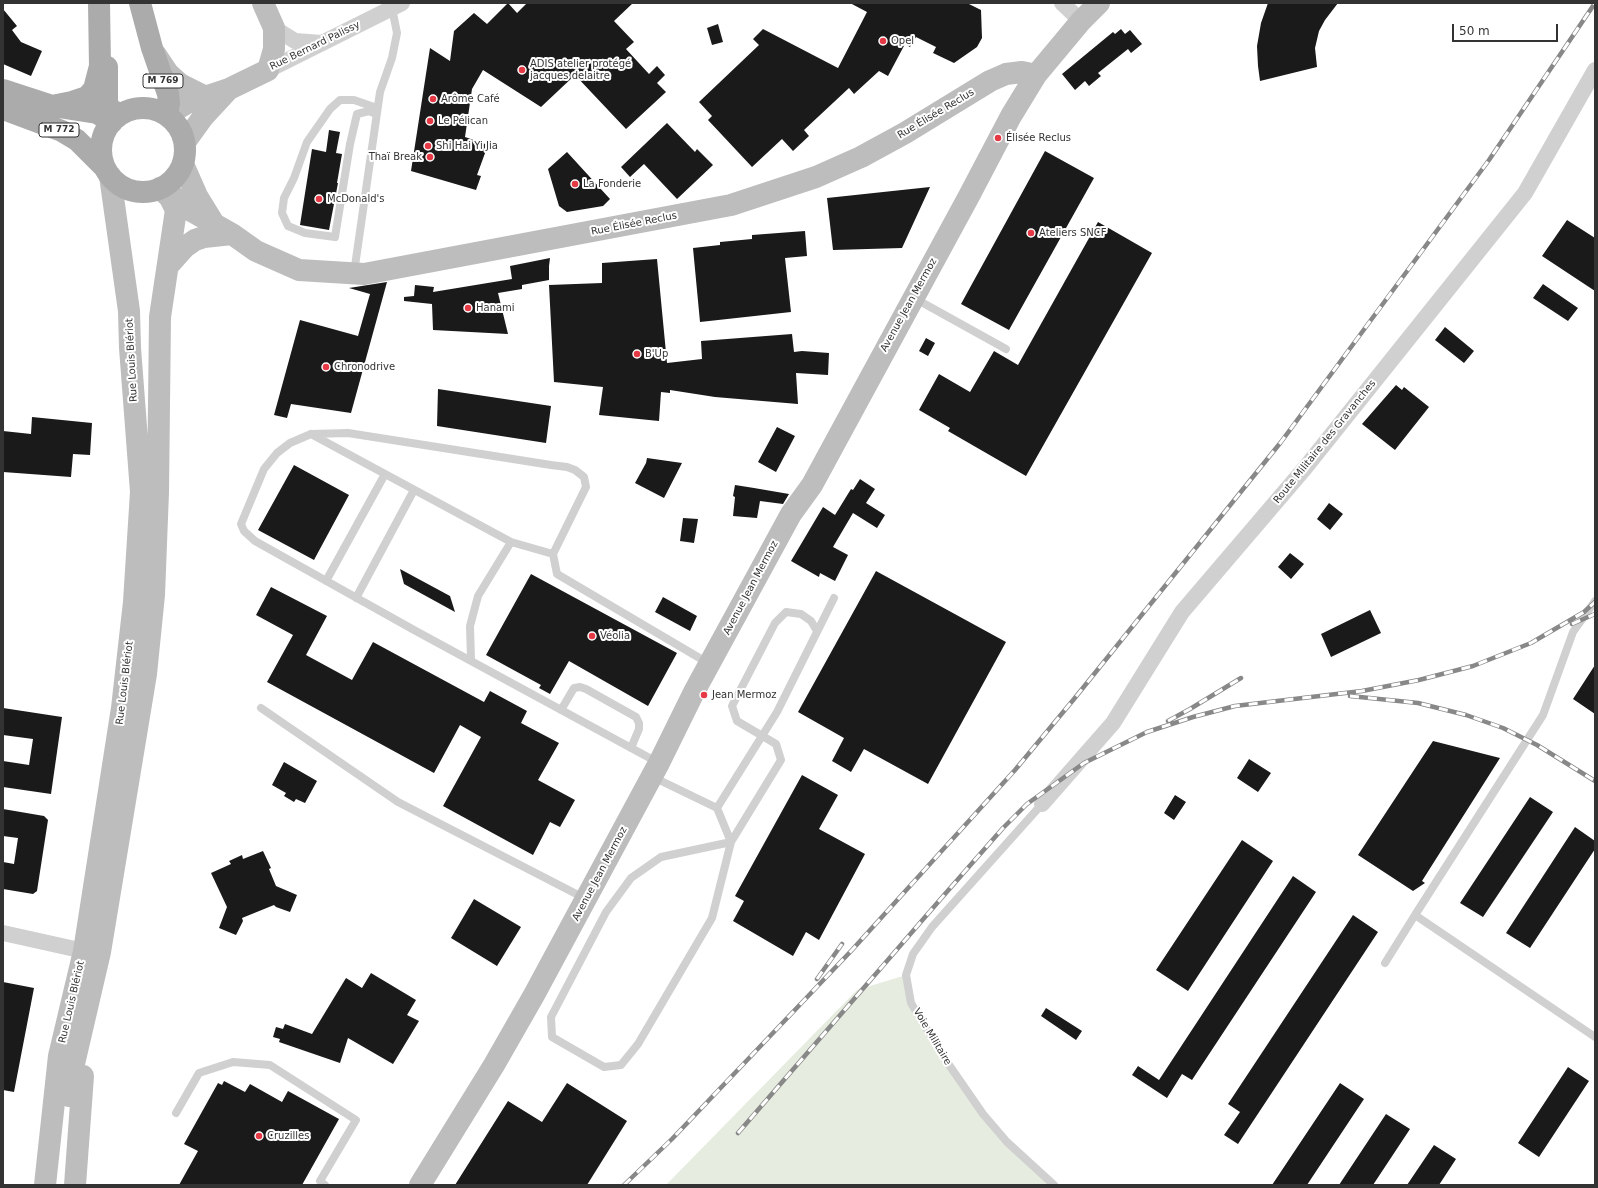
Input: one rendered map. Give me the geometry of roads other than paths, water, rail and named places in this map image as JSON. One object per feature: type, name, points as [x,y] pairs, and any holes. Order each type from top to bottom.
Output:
[{"type":"main road","points":[[52,106],[87,97],[94,89],[100,66],[99,3]]},
{"type":"main road","points":[[103,3],[107,58],[107,104],[116,118]]},
{"type":"main road","name":"M 769","points":[[140,3],[152,48],[168,94],[169,103],[167,115]]},
{"type":"main road","points":[[263,3],[274,28],[274,49],[268,70]]},
{"type":"main road","name":"Avenue Jean Mermoz","points":[[420,1185],[494,1065],[587,899],[656,770],[682,715],[791,514],[812,485],[969,196],[998,138],[1036,75],[1081,21],[1099,3]]},
{"type":"main road","points":[[152,48],[168,73],[180,84],[206,96]]},
{"type":"main road","name":"Rue Bernard Palissy","points":[[167,115],[187,103],[229,89],[268,70]]},
{"type":"main road","name":"Rue Élisée Reclus","points":[[162,187],[186,208],[223,229],[256,251],[299,270],[364,274],[731,205],[816,177],[861,157],[905,134],[990,81],[1006,74],[1022,72],[1036,75]]},
{"type":"main road","name":"Rue Bernard Palissy","points":[[185,142],[208,111],[229,89]]},
{"type":"main road","name":"M 772","points":[[3,90],[52,106],[97,113],[116,118]]},
{"type":"main road","points":[[134,108],[157,110],[167,115],[179,127],[185,142],[183,164],[175,177],[162,187],[149,191],[138,192],[118,184],[108,172],[101,149],[102,139],[116,118],[134,108]]},
{"type":"main road","name":"M 772","points":[[3,109],[62,130],[77,140],[108,172]]},
{"type":"main road","name":"Rue Élisée Reclus","points":[[183,164],[197,196],[223,229]]},
{"type":"main road","name":"Rue Louis Blériot","points":[[45,1185],[59,1056],[84,951],[122,708],[134,602],[141,492],[130,348],[129,311],[108,172]]},
{"type":"main road","name":"Rue Louis Blériot","points":[[56,1185],[73,1068],[100,952],[147,666],[154,595],[158,492],[160,317],[176,210],[162,187]]},
{"type":"main road","points":[[168,266],[185,247],[195,240],[223,229]]},
{"type":"main road","points":[[75,1185],[87,1009]]},
{"type":"main road","points":[[32,1185],[42,1128],[59,1056]]},
{"type":"street","points":[[1062,3],[1081,21]]},
{"type":"street","name":"Rue Bernard Palissy","points":[[268,70],[397,6]]},
{"type":"street","points":[[274,28],[295,40],[322,43]]},
{"type":"street","name":"Route Militaire des Gravanches","points":[[1042,804],[1113,723],[1182,612],[1305,468],[1525,193],[1595,70]]},
{"type":"street","points":[[3,86],[30,98]]},
{"type":"street","points":[[3,933],[84,951]]},
{"type":"lane","points":[[354,274],[380,92],[392,58],[397,34],[397,6]]},
{"type":"lane","points":[[340,100],[354,100],[377,111],[357,114],[350,144],[335,237],[305,233],[288,226],[282,213],[284,198],[294,178],[307,142],[330,109],[340,100]]},
{"type":"lane","points":[[913,297],[1006,348]]},
{"type":"lane","points":[[710,664],[557,574],[553,554],[586,487],[584,477],[567,466],[544,464],[348,433],[311,434],[290,443],[277,453],[264,468],[241,524],[244,531],[255,541],[356,598],[631,748],[656,770],[717,808],[731,842]]},
{"type":"lane","points":[[311,434],[511,542],[553,554]]},
{"type":"lane","points":[[326,581],[385,474]]},
{"type":"lane","points":[[356,598],[414,490]]},
{"type":"lane","points":[[471,660],[470,626],[478,596],[511,542]]},
{"type":"lane","points":[[717,808],[777,712],[834,598]]},
{"type":"lane","points":[[1385,963],[1543,715],[1573,632],[1595,601]]},
{"type":"lane","points":[[731,842],[661,856],[630,878],[606,912],[550,1017],[552,1037],[604,1067],[621,1065],[638,1044],[712,918],[731,842],[780,760],[776,744],[737,721],[732,706],[776,623],[786,612],[801,614],[811,621],[817,632]]},
{"type":"lane","points":[[561,710],[574,688],[580,687],[586,689],[636,717],[639,722],[639,729],[631,748]]},
{"type":"lane","points":[[261,708],[398,802],[587,899]]},
{"type":"lane","name":"Voie Militaire","points":[[1042,804],[932,927],[913,954],[906,975],[911,1003],[945,1059],[983,1114],[1007,1142],[1054,1185]]},
{"type":"lane","points":[[1415,915],[1595,1037]]},
{"type":"lane","points":[[176,1113],[199,1073],[233,1062],[270,1065],[356,1120],[320,1181],[325,1185]]},
{"type":"railway","points":[[624,1185],[672,1139],[852,950],[1015,770],[1074,699],[1281,442],[1489,160],[1595,3]]},
{"type":"railway","points":[[738,1133],[1003,828],[1027,804],[1084,763],[1147,732],[1193,717],[1235,706],[1362,691],[1419,680],[1473,666],[1531,643],[1584,612],[1595,602]]},
{"type":"railway","points":[[1572,624],[1595,614]]},
{"type":"railway","points":[[1168,721],[1241,678]]},
{"type":"railway","points":[[1350,696],[1418,703],[1466,715],[1503,728],[1537,745],[1595,781]]},
{"type":"railway","points":[[817,979],[842,944]]},
{"type":"place","name":"Opel","points":[[883,41]]},
{"type":"place","name":"ADIS atelier protégé jacques delaitre","points":[[522,70]]},
{"type":"place","name":"Arôme Café","points":[[433,99]]},
{"type":"place","name":"Le Pélican","points":[[430,121]]},
{"type":"place","name":"Élisée Reclus","points":[[998,138]]},
{"type":"place","name":"Shi Hai Yi Jia","points":[[428,146]]},
{"type":"place","name":"Thaï Break","points":[[430,157]]},
{"type":"place","name":"La Fonderie","points":[[575,184]]},
{"type":"place","name":"McDonald's","points":[[319,199]]},
{"type":"place","name":"Ateliers SNCF","points":[[1031,233]]},
{"type":"place","name":"Hanami","points":[[468,308]]},
{"type":"place","name":"B'Up","points":[[637,354]]},
{"type":"place","name":"Chronodrive","points":[[326,367]]},
{"type":"place","name":"Véolia","points":[[592,636]]},
{"type":"place","name":"Jean Mermoz","points":[[704,695]]},
{"type":"place","name":"Cruzilles","points":[[259,1136]]}]
